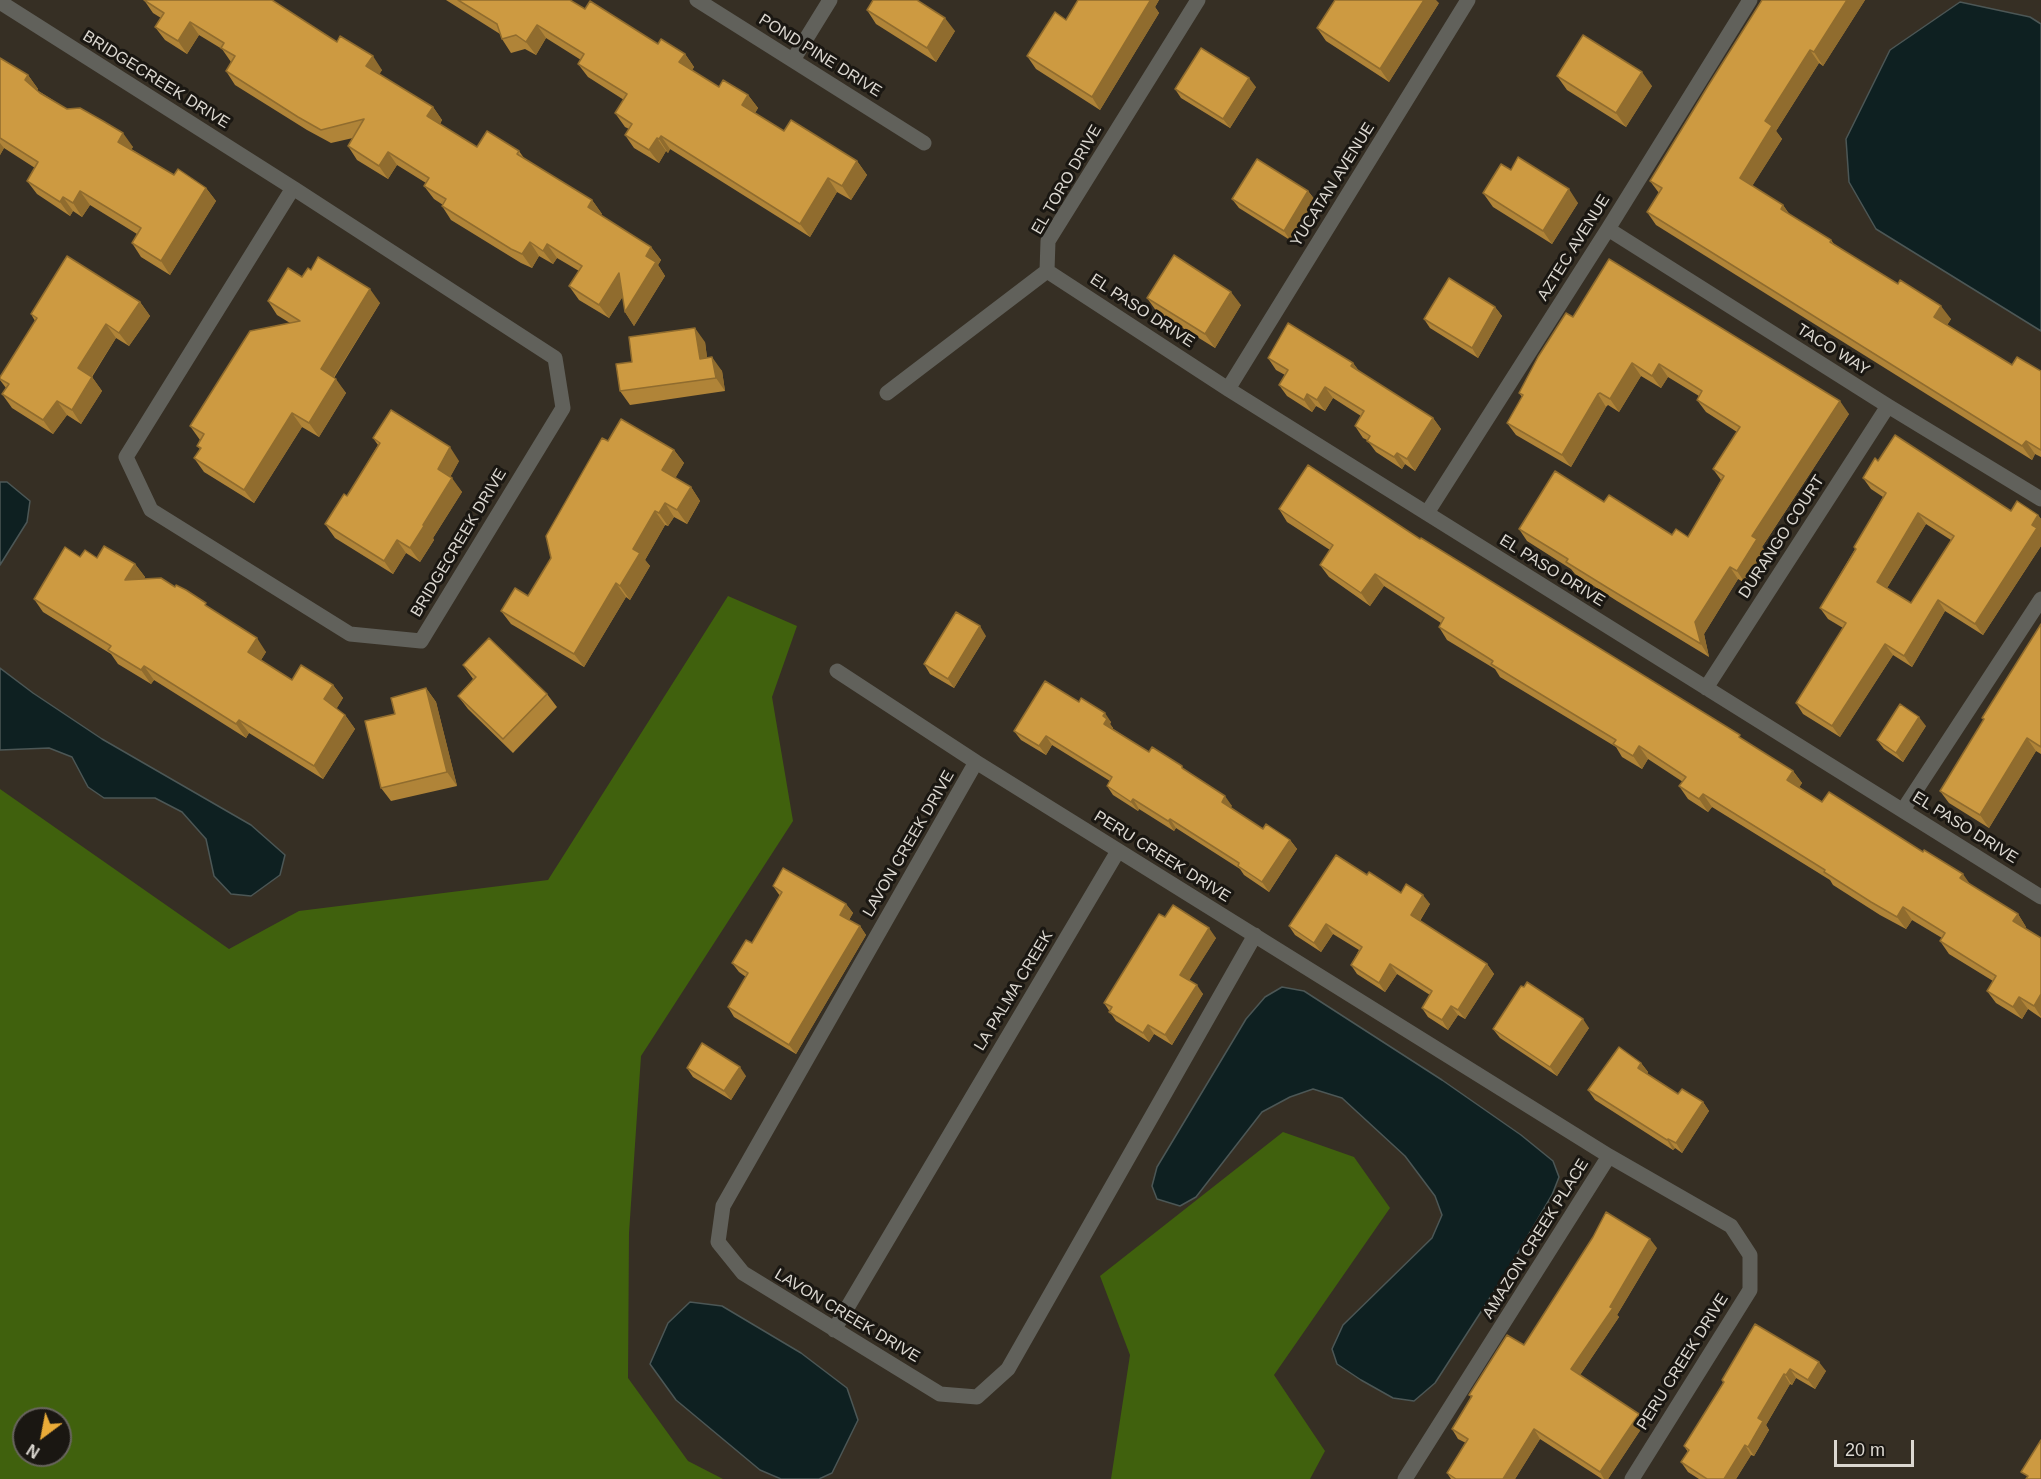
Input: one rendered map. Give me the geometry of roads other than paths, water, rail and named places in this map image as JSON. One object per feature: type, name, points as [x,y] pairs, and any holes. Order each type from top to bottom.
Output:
[{"type":"street","name":"POND PINE DRIVE","points":[[696,0],[924,143]]},
{"type":"street","points":[[793,60],[830,0]]},
{"type":"street","name":"EL TORO DRIVE","points":[[1047,271],[1048,241],[1198,0]]},
{"type":"street","name":"YUCATAN AVENUE","points":[[1228,389],[1468,0]]},
{"type":"street","name":"AZTEC AVENUE","points":[[1426,513],[1608,229],[1750,0]]},
{"type":"street","name":"BRIDGECREEK DRIVE","points":[[0,2],[292,188],[555,358],[563,408],[421,641],[350,634],[180,529],[151,510],[126,457],[292,188]]},
{"type":"street","name":"TACO WAY","points":[[1608,229],[1888,406],[2041,499]]},
{"type":"street","points":[[886,393],[1047,271]]},
{"type":"street","name":"EL PASO DRIVE","points":[[1047,271],[1228,389],[2041,897]]},
{"type":"street","name":"DURANGO COURT","points":[[1706,688],[1888,406]]},
{"type":"street","points":[[1903,810],[2041,598]]},
{"type":"street","name":"PERU CREEK DRIVE","points":[[837,671],[976,762],[1470,1070]]},
{"type":"street","name":"LAVON CREEK DRIVE","points":[[976,762],[723,1206],[718,1242],[742,1273],[940,1394],[977,1397],[1008,1369],[1255,935]]},
{"type":"street","name":"LA PALMA CREEK","points":[[834,1330],[1118,850]]},
{"type":"street","name":"AMAZON CREEK PLACE","points":[[1405,1479],[1609,1156],[1470,1070]]},
{"type":"street","name":"PERU CREEK DRIVE","points":[[1609,1156],[1731,1226],[1750,1255],[1750,1290],[1632,1479]]}]
